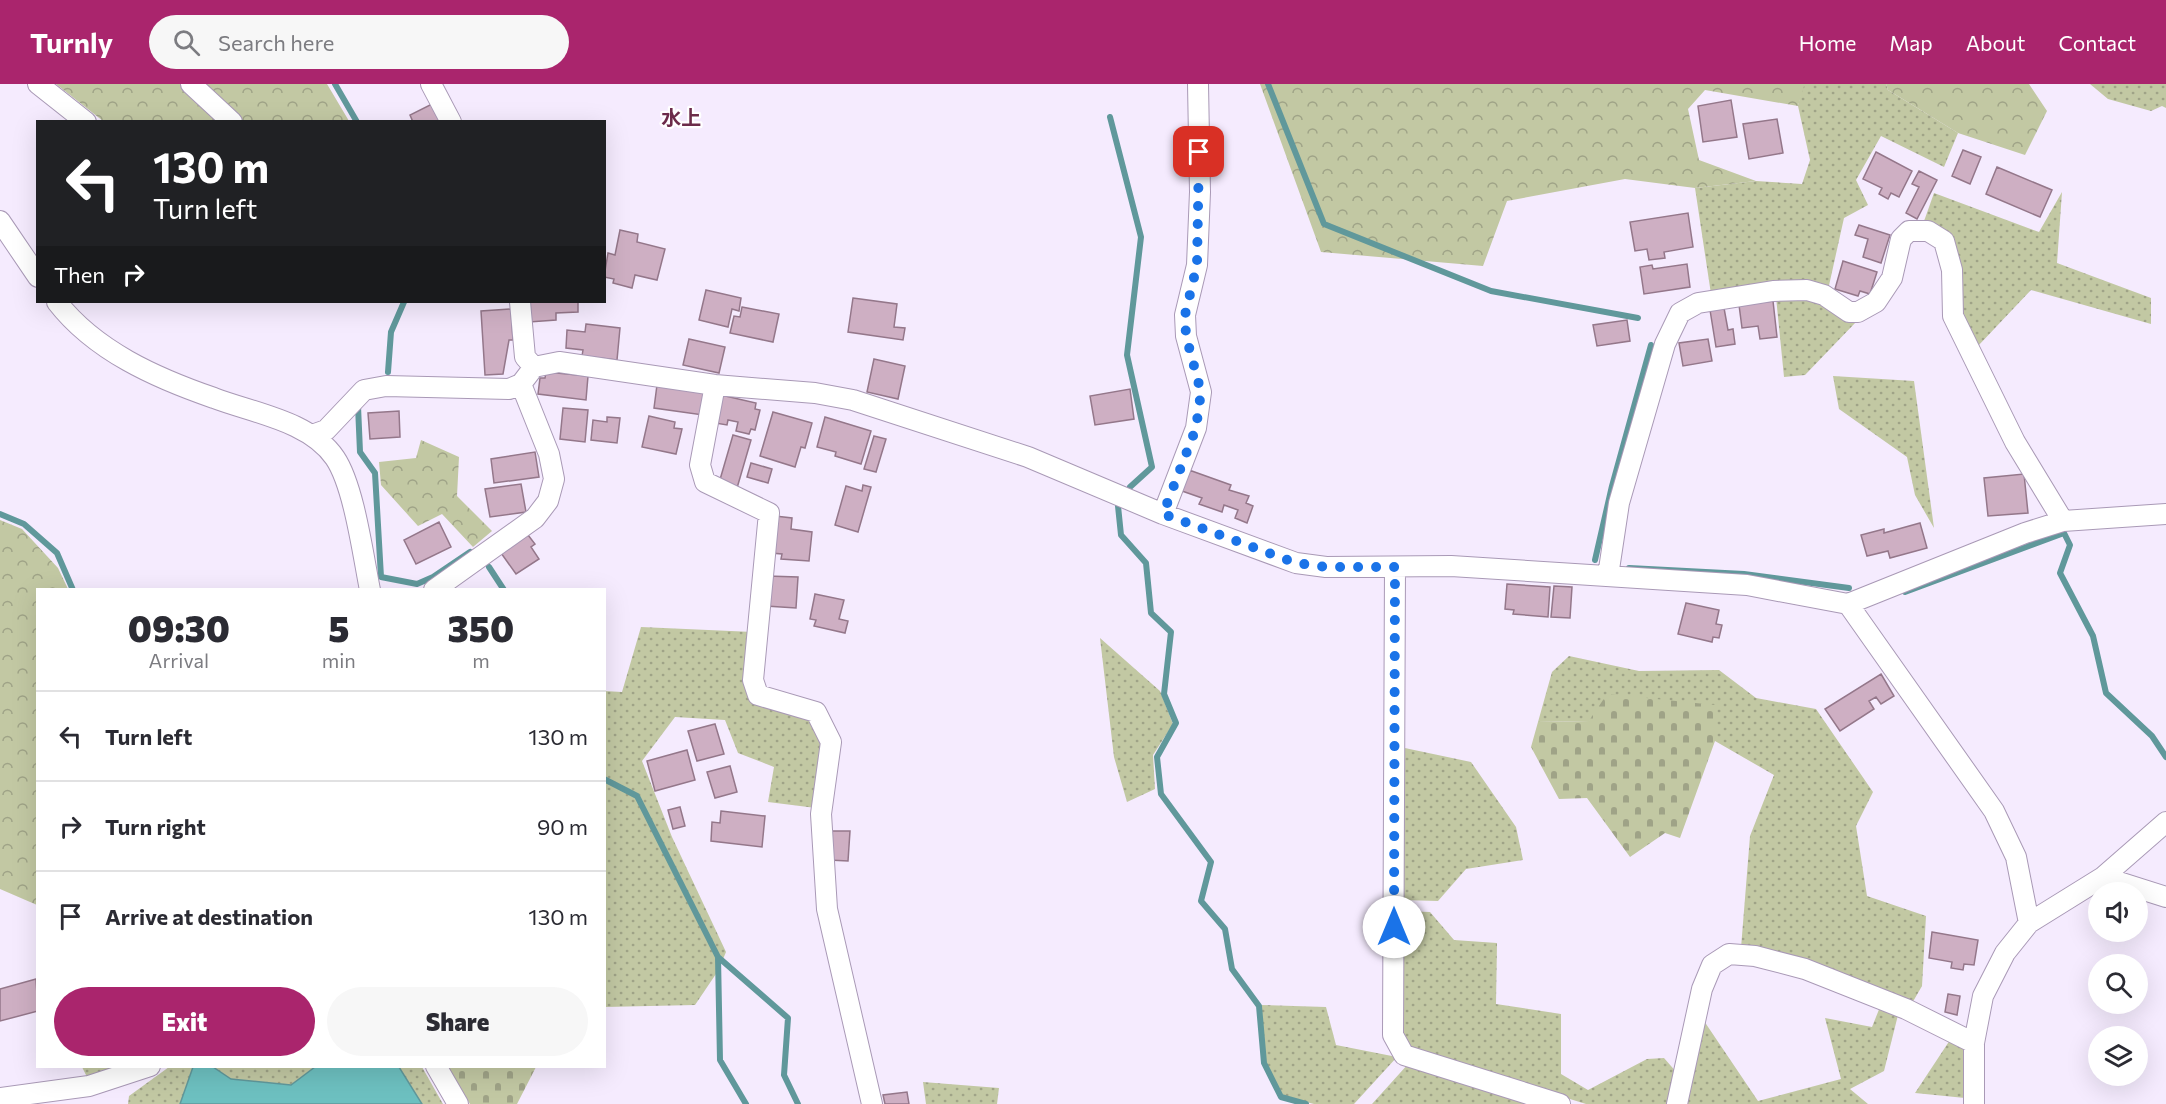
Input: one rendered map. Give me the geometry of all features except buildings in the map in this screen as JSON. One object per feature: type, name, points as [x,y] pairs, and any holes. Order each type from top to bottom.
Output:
[{"type":"street","points":[[38,84],[83,120]]},
{"type":"street","points":[[191,84],[230,120]]},
{"type":"street","points":[[431,84],[450,120]]},
{"type":"street","points":[[1163,514],[1196,428],[1201,392],[1186,336],[1185,315],[1197,265],[1200,192],[1198,84]]},
{"type":"street","points":[[0,221],[36,274]]},
{"type":"street","points":[[1608,576],[1619,503],[1665,344],[1680,313],[1698,303],[1773,291],[1807,290],[1824,295],[1849,312],[1858,312],[1876,302],[1892,278],[1900,239],[1909,231],[1928,231],[1944,241],[1952,270],[1953,316],[2015,442],[2063,521]]},
{"type":"street","points":[[58,303],[72,321],[114,352],[166,380],[272,417],[312,435],[334,457],[348,487],[370,588]]},
{"type":"street","points":[[520,303],[525,357],[534,367]]},
{"type":"street","points":[[312,435],[326,430],[364,390],[386,386],[509,389],[521,384],[534,367],[559,362],[715,386],[815,393],[853,400],[1029,457],[1163,514],[1296,563],[1326,567],[1450,566],[1747,585],[1848,604],[2025,533],[2063,521],[2166,514]]},
{"type":"street","points":[[437,588],[535,518],[548,501],[554,479],[549,454],[521,384]]},
{"type":"street","points":[[715,386],[700,465],[705,482],[769,513],[753,680],[758,695],[816,712],[831,742],[821,814],[827,909],[872,1104]]},
{"type":"street","points":[[1395,567],[1393,1035],[1404,1056],[1560,1104]]},
{"type":"street","points":[[1848,604],[1994,811],[2016,857],[2029,923]]},
{"type":"street","points":[[1974,1104],[1974,1043],[1983,996],[2005,953],[2029,923],[2103,877],[2166,822]]},
{"type":"street","points":[[2103,877],[2166,897]]},
{"type":"street","points":[[1677,1104],[1702,989],[1712,965],[1729,954],[1755,956],[1805,969],[1906,1009],[1974,1043]]},
{"type":"street","points":[[0,1098],[89,1086],[144,1068]]},
{"type":"street","points":[[437,1068],[458,1104]]},
{"type":"green space","points":[[56,84],[327,84],[348,120],[102,120]]},
{"type":"green space","points":[[1260,84],[1803,84],[1804,86],[1798,106],[1705,90],[1688,109],[1699,160],[1756,181],[1695,188],[1625,179],[1507,201],[1483,266],[1321,252]]},
{"type":"green space","points":[[1803,84],[1886,84],[1888,90],[1958,133],[1944,167],[1881,136],[1856,180],[1868,205],[1844,218],[1828,290],[1711,294],[1695,188],[1756,181],[1802,184],[1810,160],[1798,106]]},
{"type":"green space","points":[[1886,84],[2029,84],[2047,111],[2025,155],[1958,133],[1888,90]]},
{"type":"green space","points":[[2090,84],[2166,84],[2166,108],[2162,106],[2151,111],[2108,99]]},
{"type":"green space","points":[[2062,192],[2057,263],[2151,298],[2151,324],[2031,290],[1978,346],[1958,309],[1951,234],[1923,224],[1934,193],[2039,232]]},
{"type":"green space","points":[[1776,297],[1814,298],[1856,322],[1805,375],[1784,377]]},
{"type":"green space","points":[[1833,376],[1914,381],[1934,528],[1915,495],[1907,457],[1839,409]]},
{"type":"green space","points":[[421,440],[459,457],[457,496],[492,531],[473,547],[442,514],[418,526],[381,485],[379,462],[416,458]]},
{"type":"green space","points":[[0,520],[22,529],[58,568],[68,588],[36,588],[36,905],[0,889]]},
{"type":"green space","points":[[641,627],[753,632],[748,694],[812,717],[823,743],[816,808],[768,802],[774,767],[738,753],[725,720],[675,717],[642,761],[672,837],[726,952],[718,971],[695,1005],[606,1007],[606,691],[622,692]]},
{"type":"green space","points":[[1100,638],[1160,691],[1173,724],[1153,755],[1155,789],[1127,802],[1114,757]]},
{"type":"green space","points":[[1569,656],[1639,671],[1719,670],[1756,698],[1816,709],[1873,792],[1856,826],[1867,896],[1926,916],[1922,986],[1911,1005],[1741,948],[1750,836],[1774,775],[1715,741],[1715,705],[1589,721],[1538,722],[1552,672]]},
{"type":"green space","points":[[1607,694],[1715,705],[1715,741],[1680,838],[1665,833],[1630,857],[1587,798],[1559,799],[1531,747],[1538,722],[1589,721]]},
{"type":"green space","points":[[1400,747],[1471,762],[1516,827],[1523,860],[1466,869],[1438,901],[1401,900]]},
{"type":"green space","points":[[1400,911],[1430,912],[1454,940],[1497,943],[1496,1004],[1561,1014],[1561,1074],[1588,1090],[1647,1059],[1664,1058],[1678,1074],[1672,1104],[1586,1104],[1411,1050],[1401,1035]]},
{"type":"green space","points":[[1261,1005],[1326,1007],[1336,1045],[1397,1057],[1354,1104],[1314,1104],[1283,1096],[1265,1062]]},
{"type":"green space","points":[[1880,1007],[1898,1015],[1884,1071],[1850,1089],[1868,1104],[1684,1104],[1702,1018],[1758,1101],[1841,1079],[1825,1018],[1872,1027]]},
{"type":"green space","points":[[1950,1040],[1964,1046],[1965,1098],[1915,1093]]},
{"type":"green space","points":[[1409,1063],[1530,1100],[1527,1104],[1372,1104]]},
{"type":"green space","points":[[82,1068],[114,1068],[117,1071],[88,1079]]},
{"type":"green space","points":[[168,1068],[193,1068],[180,1104],[128,1104],[129,1096]]},
{"type":"green space","points":[[214,1068],[314,1068],[291,1085],[231,1079]]},
{"type":"green space","points":[[400,1068],[423,1068],[443,1104],[422,1104]]},
{"type":"green space","points":[[448,1068],[535,1068],[517,1104],[470,1104]]},
{"type":"green space","points":[[923,1082],[999,1088],[997,1104],[926,1104]]},
{"type":"shaded area","points":[[193,1068],[214,1068],[231,1079],[291,1085],[314,1068],[400,1068],[422,1104],[180,1104]]},
{"type":"waterway","points":[[335,84],[356,120]]},
{"type":"waterway","points":[[1268,84],[1324,224],[1491,291],[1638,318]]},
{"type":"waterway","points":[[1110,117],[1141,237],[1127,355],[1152,467],[1130,487]]},
{"type":"waterway","points":[[388,372],[391,332],[404,303]]},
{"type":"waterway","points":[[1595,560],[1612,486],[1651,345]]},
{"type":"waterway","points":[[358,406],[360,452],[375,473],[381,577],[417,584],[433,577],[470,552]]},
{"type":"waterway","points":[[1118,506],[1121,535],[1146,563],[1151,613],[1171,632],[1164,694],[1176,723],[1157,757],[1161,794],[1211,862],[1201,901],[1225,929],[1232,969],[1259,1006],[1264,1063],[1281,1097],[1306,1104]]},
{"type":"waterway","points":[[0,514],[24,524],[57,553],[72,588]]},
{"type":"waterway","points":[[1905,592],[2064,533],[2070,545],[2060,573],[2093,636],[2106,693],[2152,736],[2166,757]]},
{"type":"waterway","points":[[489,567],[503,588]]},
{"type":"waterway","points":[[1629,568],[1744,574],[1849,588]]},
{"type":"waterway","points":[[606,780],[637,796],[718,957],[720,1060],[746,1104]]},
{"type":"waterway","points":[[718,957],[788,1018],[784,1075],[798,1104]]},
{"type":"district","name":"水上","points":[[681,118]]},
{"type":"route","points":[[1199,152],[1197,265],[1185,315],[1186,336],[1201,392],[1196,428],[1163,514],[1296,563],[1326,567],[1395,567],[1394,927]]}]
